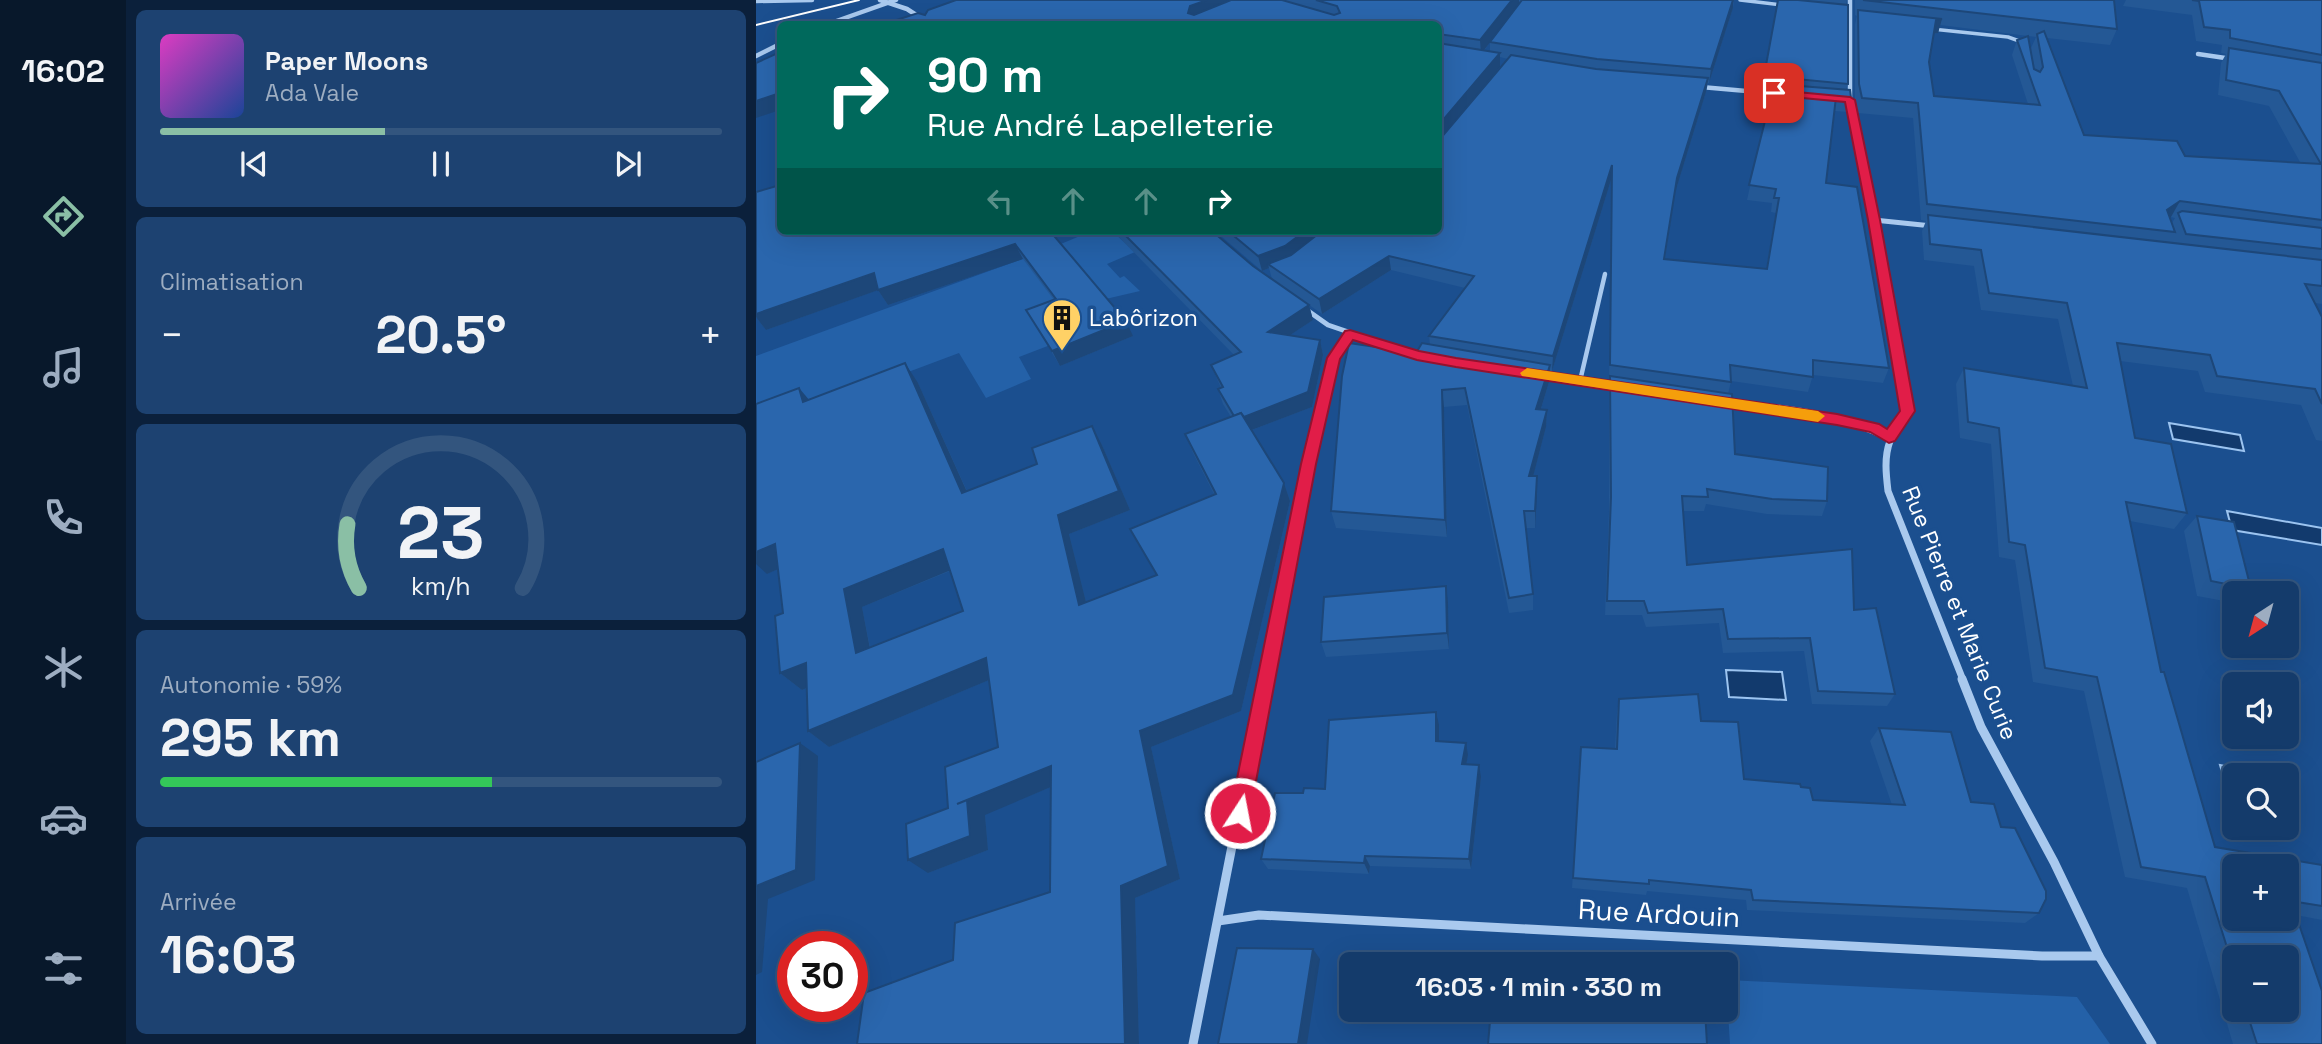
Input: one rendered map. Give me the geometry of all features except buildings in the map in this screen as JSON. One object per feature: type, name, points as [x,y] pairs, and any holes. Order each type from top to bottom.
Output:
[{"type":"street","points":[[756,1],[812,0]]},
{"type":"street","points":[[880,0],[907,9],[925,21]]},
{"type":"street","points":[[836,21],[897,0]]},
{"type":"street","name":"Rue Pierre et Marie Curie","points":[[1850,0],[1853,19],[1850,100],[1907,411],[1889,438],[1884,462],[1888,491],[1981,727],[2053,862],[2099,957],[2152,1044]]},
{"type":"street","points":[[756,56],[777,46]]},
{"type":"street","points":[[2198,54],[2239,61]]},
{"type":"street","points":[[1690,86],[1770,93]]},
{"type":"street","points":[[1836,99],[1850,100]]},
{"type":"street","points":[[1874,220],[1937,227]]},
{"type":"street","points":[[1294,301],[1328,325],[1417,355]]},
{"type":"street","points":[[1193,1044],[1303,489],[1334,358],[1350,334]]},
{"type":"street","points":[[1538,375],[1632,389]]},
{"type":"street","points":[[1709,400],[1837,419],[1874,428],[1889,438]]},
{"type":"street","name":"Rue Ardouin","points":[[1218,921],[1259,915],[2099,957]]},
{"type":"lane","points":[[1740,0],[1794,6]]},
{"type":"lane","points":[[1930,29],[2008,37],[2026,46]]},
{"type":"lane","points":[[1580,381],[1605,274]]},
{"type":"shaded area","points":[[1082,235],[1116,235],[1135,252],[1107,264],[1120,278],[1124,276],[1140,291],[1097,301],[1118,319],[1019,357],[1031,379],[986,398],[959,353],[756,429],[756,356]]},
{"type":"shaded area","points":[[2169,423],[2240,435],[2244,451],[2173,439]]},
{"type":"shaded area","points":[[2227,511],[2322,528],[2322,545],[2232,530]]},
{"type":"shaded area","points":[[1726,670],[1782,672],[1786,700],[1729,697]]},
{"type":"shaded area","points":[[1738,981],[2077,997],[2110,1044],[1730,1044],[1729,1022],[1738,1022]]},
{"type":"tram line","points":[[756,25],[859,0]]},
{"type":"slow traffic","points":[[1527,373],[1818,416]]},
{"type":"place","name":"Labôrizon","points":[[1062,352]]},
{"type":"route","points":[[1240,813],[1303,489],[1334,358],[1350,334],[1417,355],[1456,362],[1837,419],[1874,428],[1889,438],[1907,411],[1905,392],[1850,100],[1774,93]]}]
